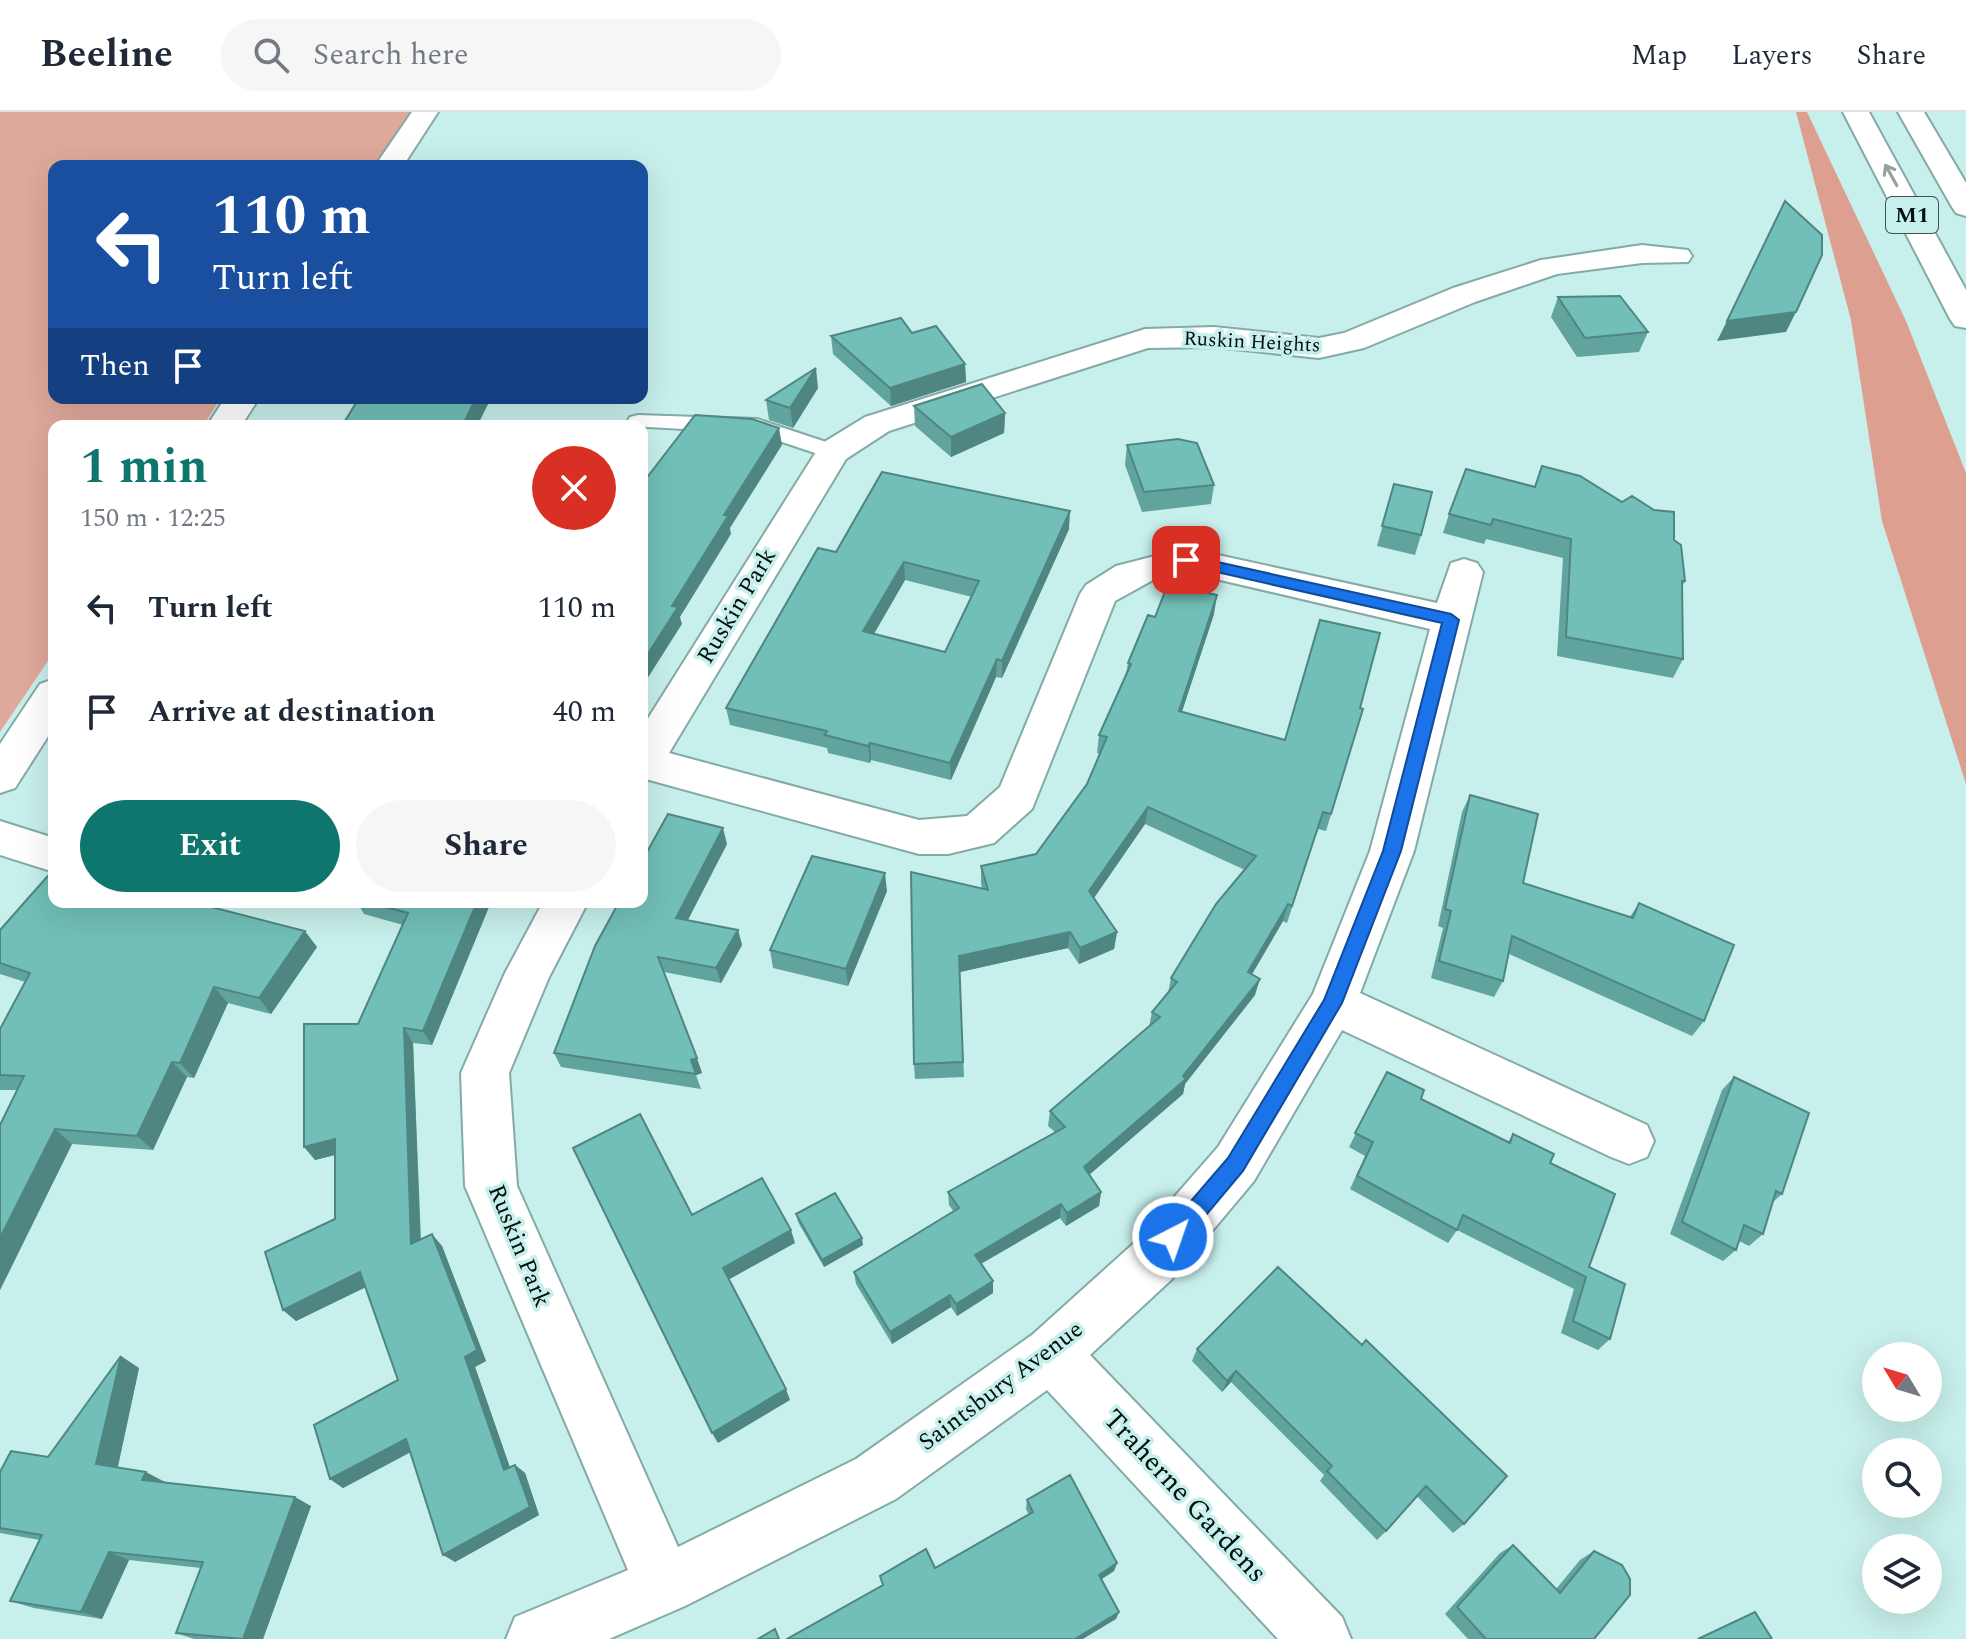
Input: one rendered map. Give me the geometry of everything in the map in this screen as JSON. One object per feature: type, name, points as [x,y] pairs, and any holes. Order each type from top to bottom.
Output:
[{"type":"main road","points":[[393,160],[425,112]]},
{"type":"main road","name":"M1","points":[[1856,112],[1966,319]]},
{"type":"main road","name":"M1","points":[[1911,112],[1966,207]]},
{"type":"main road","name":"Ruskin Heights","points":[[833,452],[877,424],[1145,339],[1214,337],[1319,348],[1353,341],[1464,295],[1552,266],[1642,254],[1677,256]]},
{"type":"main road","name":"Ruskin Park","points":[[648,752],[833,452]]},
{"type":"main road","points":[[648,764],[919,837],[948,837],[979,831],[1017,797],[1099,594],[1122,576],[1151,565],[1186,560],[1451,620]]},
{"type":"main road","name":"Saintsbury Avenue","points":[[537,1639],[664,1585],[876,1479],[1051,1354],[1152,1262],[1236,1164],[1333,1003],[1392,851],[1464,572]]},
{"type":"main road","points":[[0,777],[48,703]]},
{"type":"main road","points":[[0,838],[48,853]]},
{"type":"main road","name":"Ruskin Park","points":[[563,908],[528,973],[485,1073],[491,1186],[664,1585]]},
{"type":"main road","points":[[1333,1003],[1629,1141]]},
{"type":"main road","name":"Traherne Gardens","points":[[1051,1354],[1320,1639]]},
{"type":"lane","points":[[648,422],[757,426],[833,452]]},
{"type":"shaded area","points":[[0,112],[410,112],[378,160],[48,160],[48,404],[217,404],[207,420],[48,420],[48,661],[0,732]]},
{"type":"shaded area","points":[[1796,112],[1807,112],[1906,321],[1966,473],[1966,784],[1882,521],[1851,320]]},
{"type":"building","points":[[1785,201],[1822,235],[1822,255],[1796,312],[1727,321]]},
{"type":"building","points":[[1620,296],[1648,332],[1585,338],[1558,297]]},
{"type":"building","points":[[901,318],[912,333],[936,326],[965,364],[890,388],[831,336]]},
{"type":"building","points":[[816,368],[790,408],[766,400]]},
{"type":"building","points":[[982,384],[1005,413],[951,437],[914,406]]},
{"type":"building","points":[[355,404],[473,404],[465,420],[346,420]]},
{"type":"building","points":[[695,415],[752,419],[779,428],[724,515],[728,516],[672,606],[678,607],[648,654],[648,476]]},
{"type":"building","points":[[1178,439],[1197,443],[1214,485],[1144,492],[1127,445]]},
{"type":"building","points":[[1542,466],[1580,476],[1622,502],[1632,496],[1654,510],[1674,512],[1674,540],[1681,545],[1685,581],[1682,581],[1683,659],[1566,637],[1571,539],[1493,519],[1491,525],[1449,514],[1466,469],[1535,487]]},
{"type":"building","points":[[882,472],[1070,511],[1002,661],[997,659],[950,763],[870,743],[868,746],[825,735],[827,731],[726,708],[818,548],[836,552]],"holes":[[[904,562],[979,581],[945,652],[863,631]]]},
{"type":"building","points":[[1394,484],[1432,492],[1421,535],[1382,526]]},
{"type":"building","points":[[1168,584],[1217,595],[1179,711],[1285,740],[1320,620],[1380,633],[1360,708],[1363,709],[1331,814],[1323,812],[1292,906],[1288,904],[1248,972],[1260,979],[1183,1076],[1186,1079],[1084,1167],[1101,1192],[1067,1213],[1061,1204],[975,1255],[993,1281],[956,1304],[950,1295],[890,1332],[854,1272],[959,1208],[948,1192],[1065,1127],[1050,1111],[1160,1017],[1152,1012],[1177,982],[1171,978],[1216,904],[1256,856],[1148,807],[1089,891],[1117,932],[1080,948],[1070,932],[959,956],[963,1062],[914,1064],[911,872],[988,890],[981,866],[1036,854],[1087,784],[1107,737],[1099,735],[1131,664],[1128,663],[1148,615],[1155,617]]},
{"type":"building","points":[[1470,795],[1538,814],[1523,883],[1633,918],[1639,903],[1734,945],[1704,1021],[1512,936],[1503,981],[1439,961],[1451,911],[1445,909]]},
{"type":"building","points":[[668,814],[723,828],[676,918],[738,930],[716,968],[658,957],[697,1058],[691,1060],[696,1074],[554,1053],[595,946],[616,908],[648,908],[648,850]]},
{"type":"building","points":[[812,856],[885,873],[846,969],[770,950]]},
{"type":"building","points":[[48,876],[48,908],[215,908],[305,931],[259,998],[214,987],[180,1063],[172,1062],[137,1136],[55,1129],[0,1238],[0,1125],[24,1076],[0,1075],[0,1029],[30,973],[0,963],[0,930]]},
{"type":"building","points":[[389,908],[474,908],[423,1031],[404,1028],[411,1244],[432,1234],[477,1350],[465,1357],[504,1470],[515,1465],[530,1507],[443,1555],[406,1439],[330,1479],[314,1425],[398,1380],[360,1272],[283,1310],[265,1252],[335,1219],[335,1139],[304,1147],[304,1024],[358,1024],[408,913]]},
{"type":"building","points":[[1387,1072],[1424,1090],[1421,1099],[1510,1143],[1513,1134],[1554,1154],[1550,1163],[1615,1194],[1589,1267],[1625,1284],[1610,1339],[1573,1321],[1586,1277],[1463,1215],[1457,1230],[1357,1176],[1373,1142],[1355,1133]]},
{"type":"building","points":[[1734,1077],[1809,1113],[1782,1194],[1776,1191],[1763,1234],[1744,1225],[1736,1250],[1682,1222]]},
{"type":"building","points":[[640,1114],[692,1215],[762,1178],[791,1230],[723,1268],[786,1389],[712,1433],[573,1148]]},
{"type":"building","points":[[835,1193],[862,1238],[822,1260],[796,1214]]},
{"type":"building","points":[[1278,1267],[1362,1345],[1366,1340],[1507,1476],[1464,1524],[1426,1486],[1386,1531],[1327,1471],[1332,1466],[1236,1371],[1227,1381],[1197,1349]]},
{"type":"building","points":[[121,1356],[96,1464],[146,1472],[142,1480],[295,1497],[243,1639],[176,1633],[203,1562],[109,1552],[81,1612],[10,1601],[42,1535],[0,1528],[0,1472],[11,1451],[48,1457]]},
{"type":"building","points":[[1070,1475],[1117,1563],[1099,1575],[1119,1612],[1075,1639],[787,1639],[883,1585],[880,1576],[926,1549],[935,1568],[1033,1512],[1027,1500]]},
{"type":"building","points":[[1513,1545],[1560,1593],[1594,1551],[1622,1565],[1630,1579],[1630,1595],[1594,1639],[1486,1639],[1457,1607]]},
{"type":"building","points":[[1755,1612],[1772,1639],[1698,1639]]},
{"type":"building","points":[[775,1629],[779,1639],[758,1639]]},
{"type":"route","points":[[1173,1237],[1236,1164],[1333,1003],[1392,851],[1451,620],[1186,560]]}]
